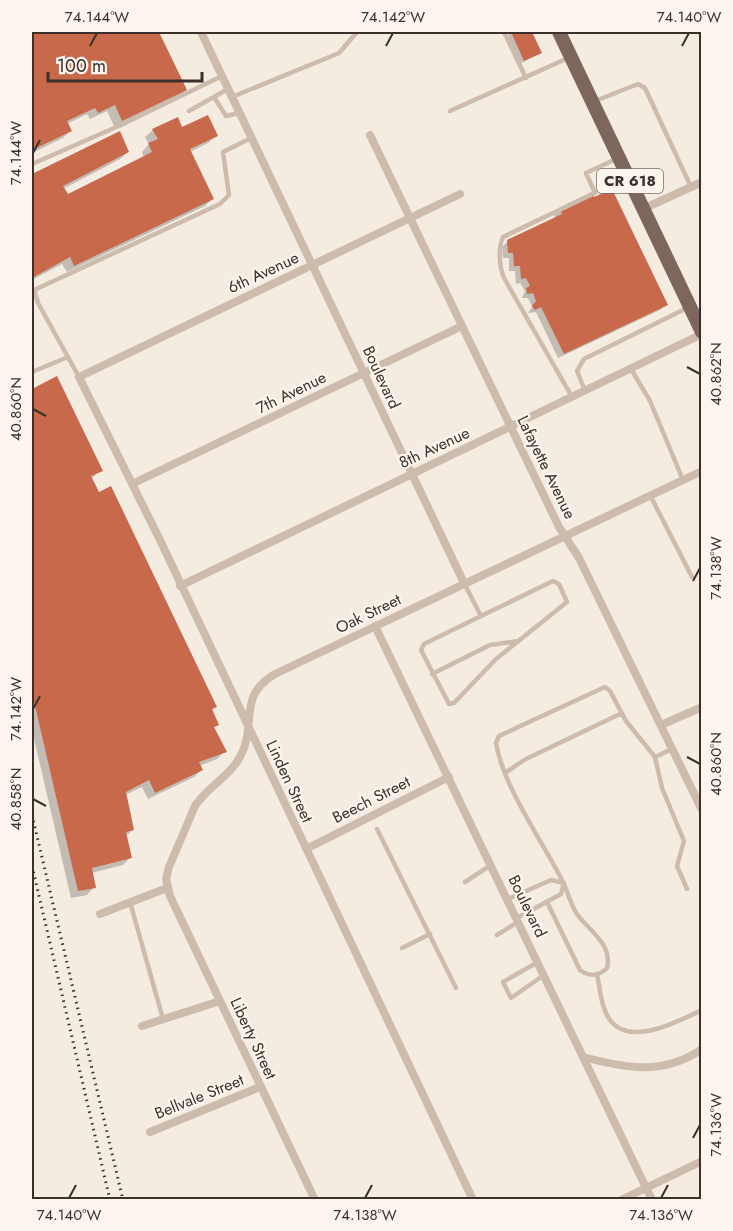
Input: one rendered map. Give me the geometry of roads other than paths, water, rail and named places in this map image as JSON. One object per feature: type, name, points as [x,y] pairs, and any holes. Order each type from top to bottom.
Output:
[{"type":"main road","name":"CR 618","points":[[559,32],[702,333]]},
{"type":"street","name":"Boulevard","points":[[201,32],[464,583]]},
{"type":"street","name":"Lafayette Avenue","points":[[370,135],[511,428],[579,558],[702,810]]},
{"type":"street","points":[[643,209],[702,182]]},
{"type":"street","name":"6th Avenue","points":[[79,376],[460,194]]},
{"type":"street","name":"7th Avenue","points":[[132,484],[462,326]]},
{"type":"street","name":"8th Avenue","points":[[180,586],[511,428],[702,333]]},
{"type":"street","name":"Linden Street","points":[[79,376],[473,1200]]},
{"type":"street","name":"Oak Street","points":[[167,888],[165,879],[190,815],[201,796],[233,769],[243,753],[254,691],[262,681],[702,471]]},
{"type":"street","name":"Boulevard","points":[[375,626],[652,1200]]},
{"type":"street","points":[[661,725],[702,707]]},
{"type":"street","name":"Beech Street","points":[[306,849],[449,777]]},
{"type":"street","points":[[100,914],[167,888]]},
{"type":"street","name":"Liberty Street","points":[[167,888],[315,1200]]},
{"type":"street","points":[[142,1026],[220,1001]]},
{"type":"street","points":[[583,1057],[617,1066],[655,1068],[679,1062],[702,1050]]},
{"type":"street","name":"Bellvale Street","points":[[150,1132],[260,1087]]},
{"type":"street","points":[[621,1200],[702,1161]]},
{"type":"lane","points":[[189,111],[214,97],[339,53],[357,32]]},
{"type":"lane","points":[[504,32],[526,78]]},
{"type":"lane","points":[[450,111],[571,57]]},
{"type":"lane","points":[[32,164],[121,125],[222,76]]},
{"type":"lane","points":[[592,101],[638,84],[645,88],[691,187]]},
{"type":"lane","points":[[214,97],[226,116],[240,113]]},
{"type":"lane","points":[[79,376],[33,291],[220,204],[229,195],[223,152],[251,138]]},
{"type":"lane","points":[[572,397],[500,270],[501,242],[503,237],[595,193],[586,173],[619,158]]},
{"type":"lane","points":[[585,390],[577,371],[584,359],[690,306]]},
{"type":"lane","points":[[32,372],[68,357]]},
{"type":"lane","points":[[631,369],[650,401],[683,480]]},
{"type":"lane","points":[[650,495],[692,577]]},
{"type":"lane","points":[[551,582],[557,582],[566,595],[566,605],[553,611],[518,641],[454,703],[449,704],[421,650],[424,644],[481,616],[551,582]]},
{"type":"lane","points":[[464,583],[481,616]]},
{"type":"lane","points":[[432,674],[490,645],[518,641]]},
{"type":"lane","points":[[547,902],[580,970],[597,974],[607,968],[607,953],[599,937],[576,913],[564,883],[505,773],[496,743],[499,736],[507,731],[606,687],[635,734],[655,756],[662,788],[684,841],[677,866],[687,889]]},
{"type":"lane","points":[[505,773],[524,760],[622,713]]},
{"type":"lane","points":[[655,756],[672,748]]},
{"type":"lane","points":[[378,829],[456,988]]},
{"type":"lane","points":[[465,882],[491,865]]},
{"type":"lane","points":[[508,899],[551,880],[564,883]]},
{"type":"lane","points":[[497,935],[561,894],[564,883]]},
{"type":"lane","points":[[130,902],[164,1019]]},
{"type":"lane","points":[[402,948],[430,934]]},
{"type":"lane","points":[[538,962],[503,982],[511,998],[544,975]]},
{"type":"lane","points":[[597,974],[608,1018],[618,1029],[628,1032],[676,1022],[702,1010]]},
{"type":"railway","points":[[32,815],[123,1200]]},
{"type":"railway","points":[[32,866],[110,1200]]}]
